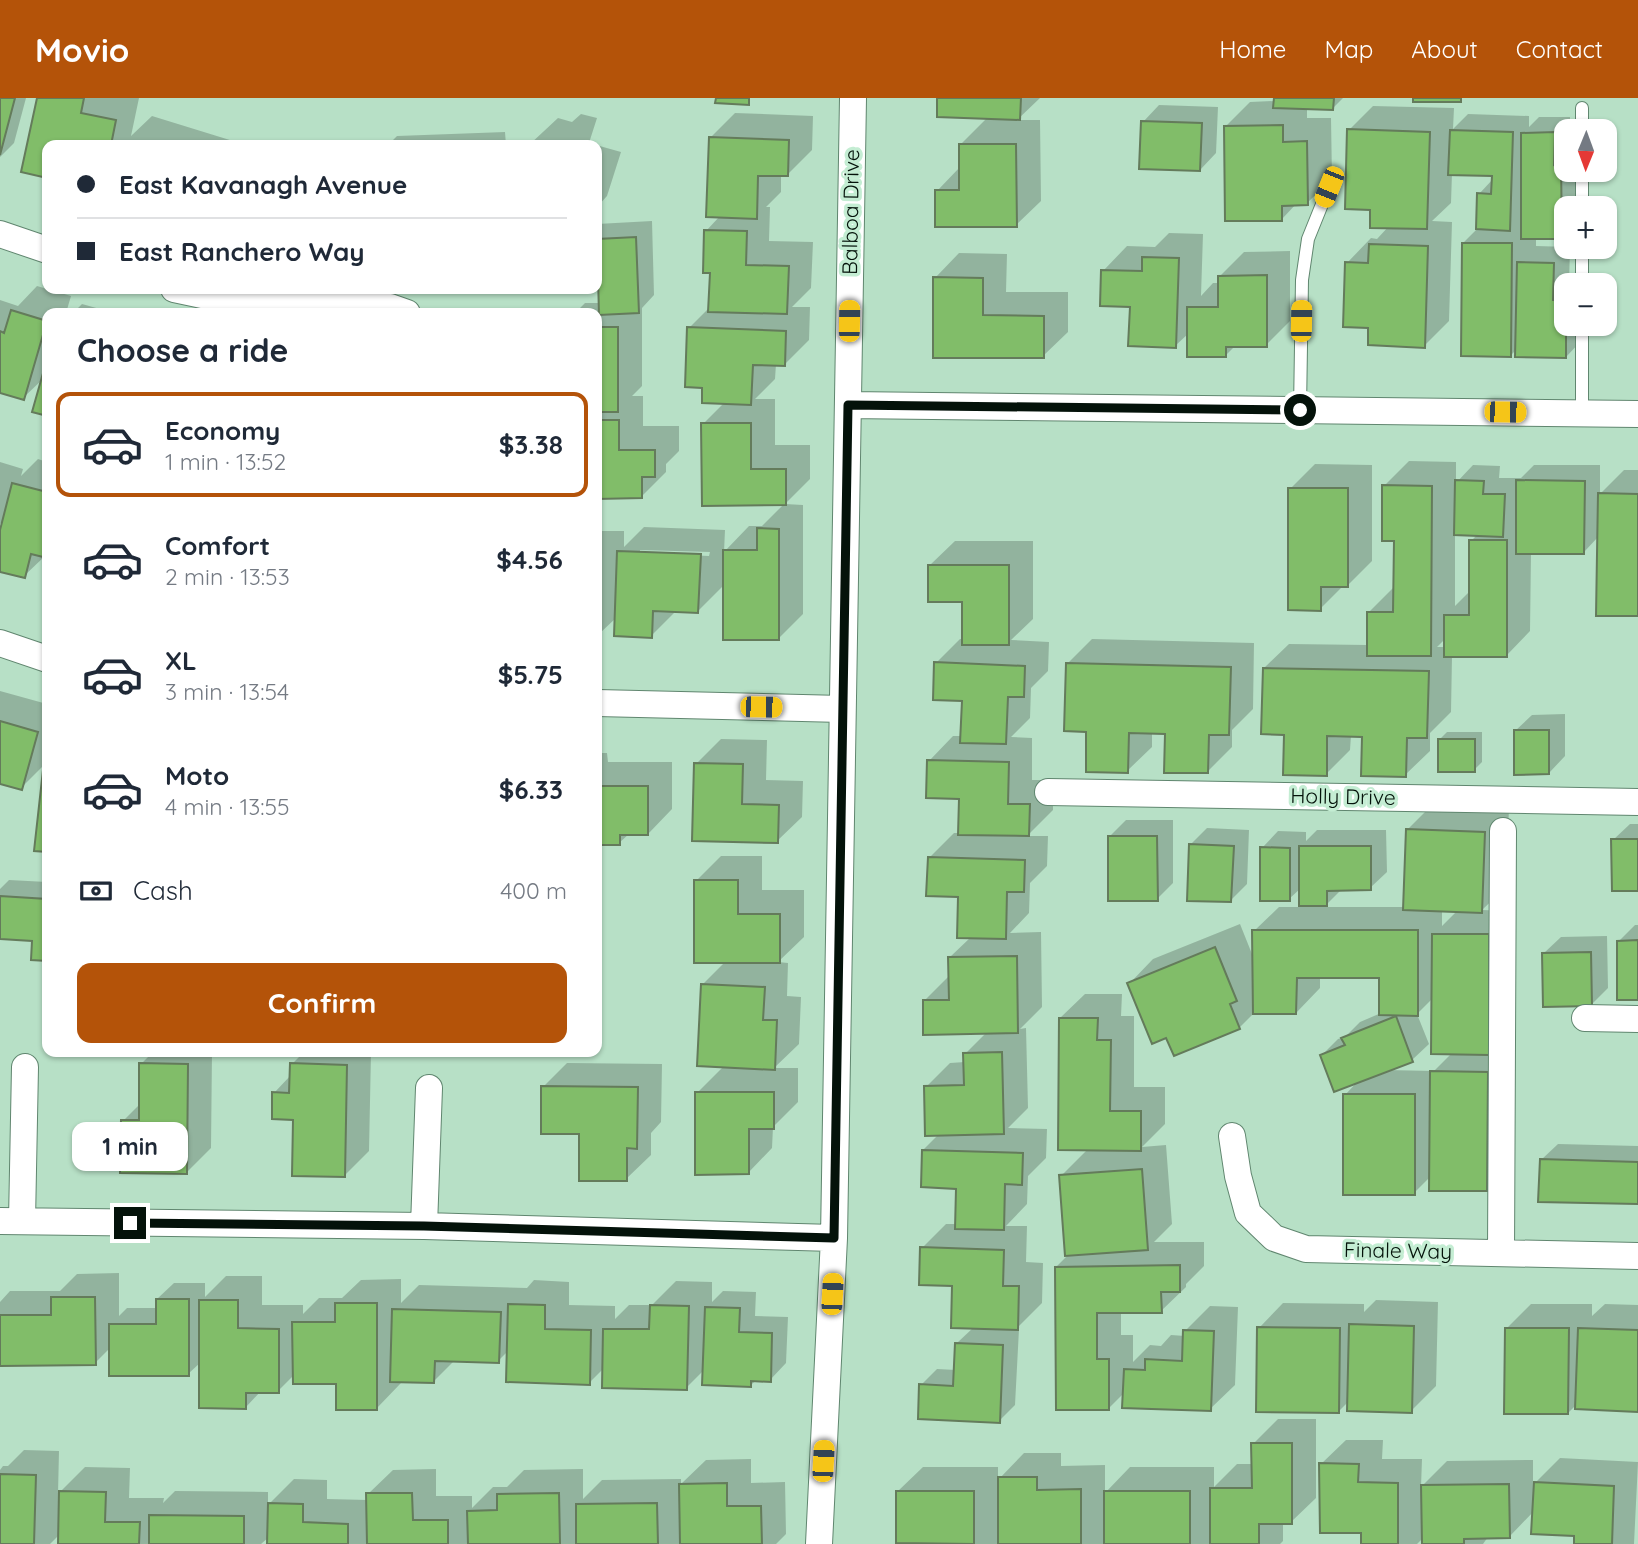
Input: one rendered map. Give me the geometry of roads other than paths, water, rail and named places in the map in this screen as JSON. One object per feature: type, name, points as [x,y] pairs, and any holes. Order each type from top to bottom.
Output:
[{"type":"street","name":"Balboa Drive","points":[[818,1544],[834,1238],[853,98]]},
{"type":"street","points":[[0,234],[42,248]]},
{"type":"street","points":[[198,294],[221,299],[393,308]]},
{"type":"street","points":[[848,405],[1638,414]]},
{"type":"street","points":[[0,643],[42,657]]},
{"type":"street","points":[[602,703],[842,709]]},
{"type":"street","name":"Holly Drive","points":[[1048,792],[1638,802]]},
{"type":"street","points":[[1500,1253],[1503,831]]},
{"type":"street","points":[[1585,1018],[1638,1019]]},
{"type":"street","points":[[26,1067],[11,1221],[424,1226],[834,1238]]},
{"type":"street","points":[[424,1226],[429,1088]]},
{"type":"street","name":"Finale Way","points":[[1232,1136],[1238,1176],[1248,1213],[1274,1238],[1306,1249],[1638,1256]]},
{"type":"lane","points":[[1582,108],[1582,119]]},
{"type":"lane","points":[[1300,410],[1302,280],[1308,239],[1329,187]]},
{"type":"lane","points":[[1582,336],[1582,413]]}]
